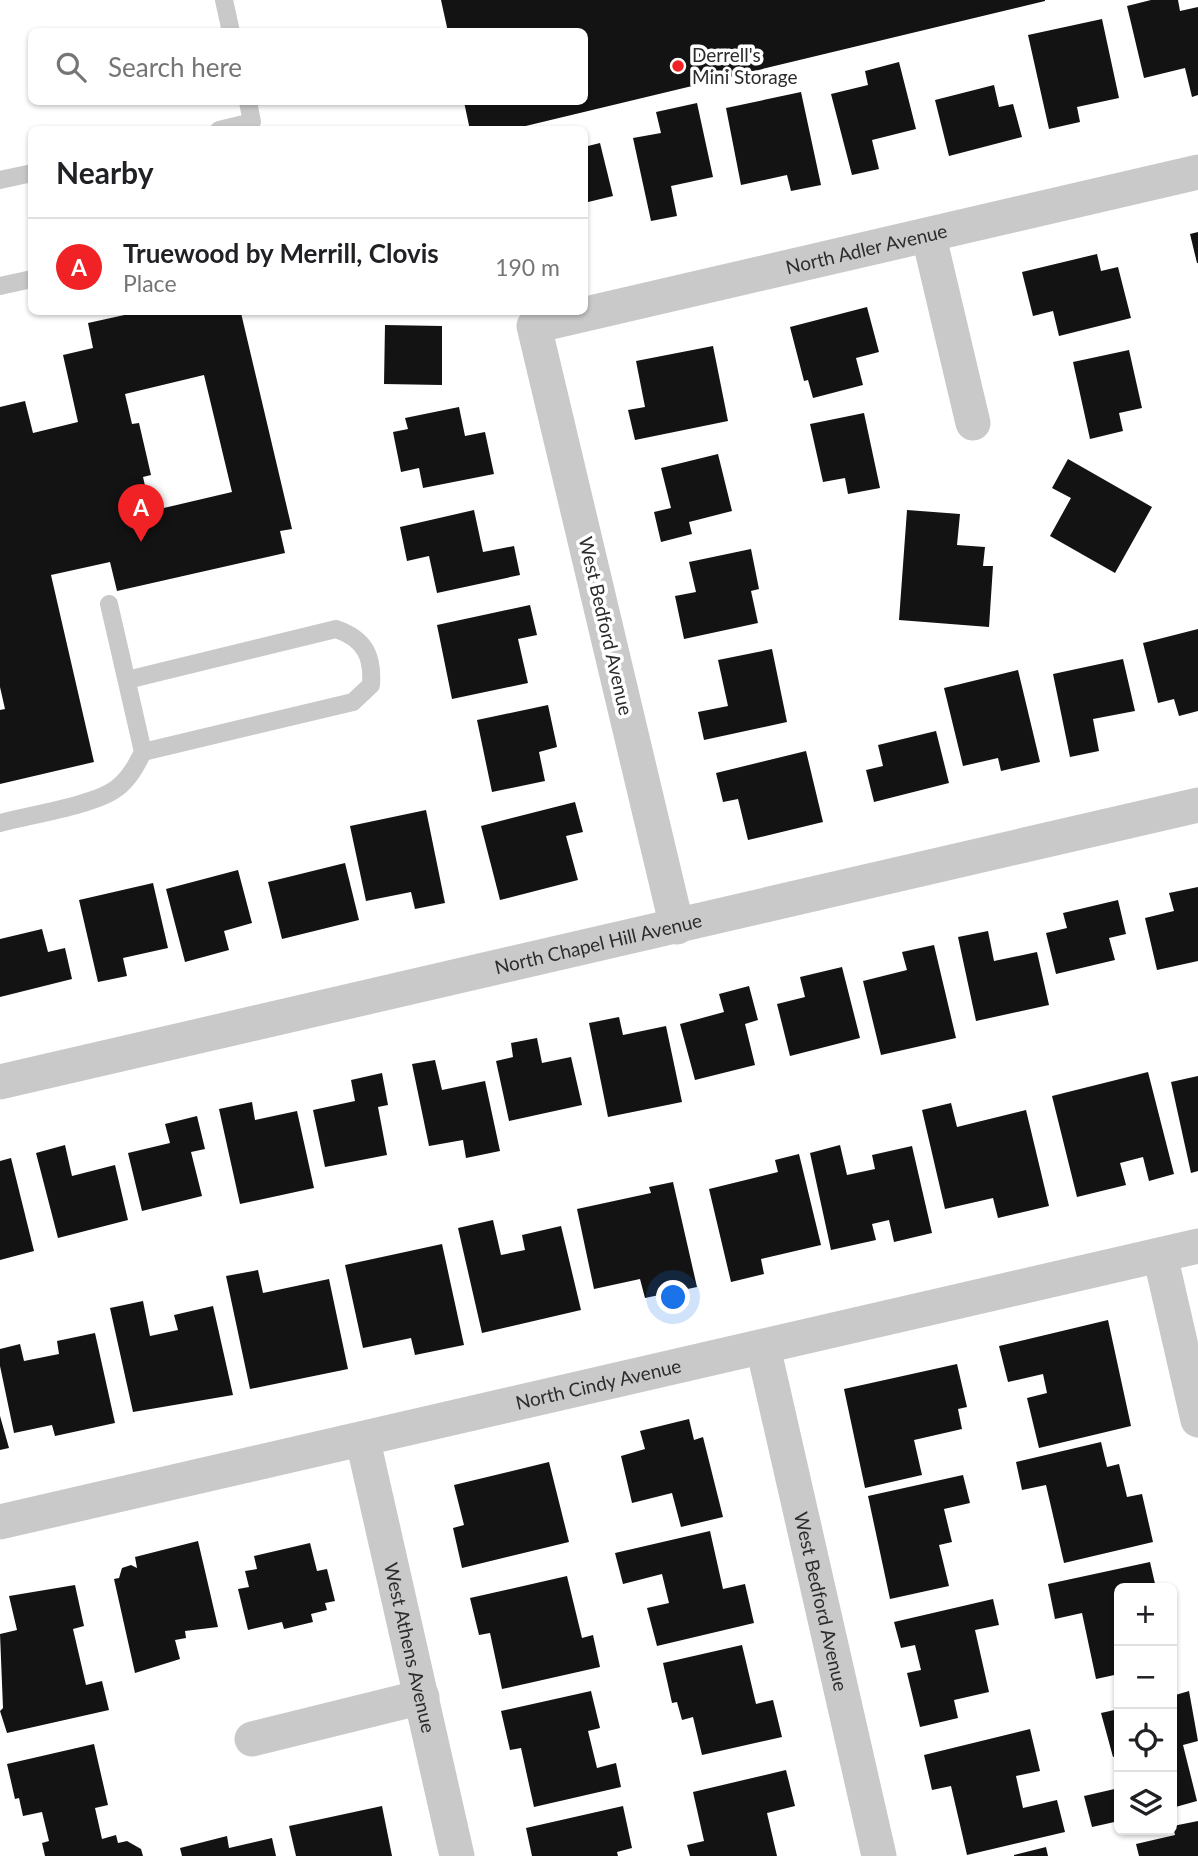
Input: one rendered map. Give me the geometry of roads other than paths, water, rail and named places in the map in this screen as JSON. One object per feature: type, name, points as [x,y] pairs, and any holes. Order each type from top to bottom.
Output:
[{"type":"street","name":"North Adler Avenue","points":[[588,314],[929,237],[1198,172]]},
{"type":"street","points":[[929,237],[973,423]]},
{"type":"street","name":"North Adler Avenue","points":[[534,326],[583,315]]},
{"type":"street","name":"West Bedford Avenue","points":[[534,326],[677,927]]},
{"type":"street","name":"North Chapel Hill Avenue","points":[[0,1082],[1198,806]]},
{"type":"street","name":"North Cindy Avenue","points":[[0,1522],[363,1441],[1198,1246]]},
{"type":"street","points":[[1160,1255],[1198,1420]]},
{"type":"street","name":"West Bedford Avenue","points":[[763,1347],[879,1856]]},
{"type":"street","name":"West Athens Avenue","points":[[363,1441],[457,1856]]},
{"type":"street","points":[[252,1739],[422,1698]]},
{"type":"lane","points":[[224,0],[230,28]]},
{"type":"lane","points":[[236,126],[252,122],[249,105]]},
{"type":"lane","points":[[0,180],[28,174]]},
{"type":"lane","points":[[0,286],[28,280]]},
{"type":"lane","points":[[0,822],[95,799],[116,790],[133,772],[143,752],[109,604]]},
{"type":"lane","points":[[127,680],[337,629],[353,635],[365,649],[372,666],[371,685],[353,702],[143,752]]},
{"type":"place","name":"Derrell's Mini Storage","points":[[678,66]]},
{"type":"place","name":"Truewood by Merrill, Clovis","points":[[141,542]]}]
